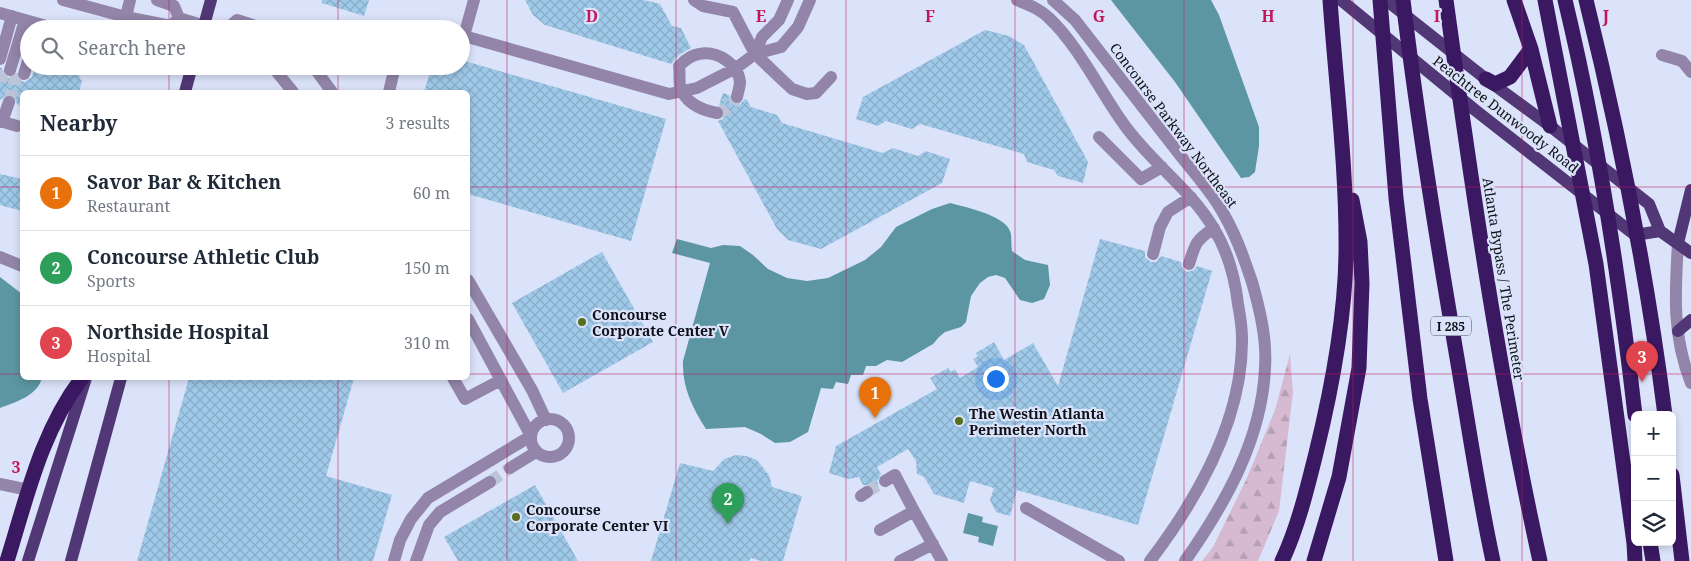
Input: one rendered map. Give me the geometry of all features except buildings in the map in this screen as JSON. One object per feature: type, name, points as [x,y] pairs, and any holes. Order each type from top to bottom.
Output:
[{"type":"highway","points":[[1282,561],[1290,545],[1307,486],[1326,411],[1340,336],[1346,255],[1344,159],[1330,0]]},
{"type":"highway","points":[[1380,0],[1385,82],[1396,198],[1419,390],[1446,561]]},
{"type":"highway","name":"I 285","points":[[1403,0],[1439,258],[1476,478],[1493,561]]},
{"type":"highway","name":"Atlanta Bypass / The Perimeter","points":[[1446,0],[1493,321],[1540,561]]},
{"type":"highway","points":[[1514,0],[1531,49],[1550,126]]},
{"type":"highway","points":[[1545,0],[1596,264],[1635,561]]},
{"type":"highway","points":[[1565,0],[1589,105],[1616,260],[1635,411]]},
{"type":"highway","points":[[1586,0],[1610,96],[1637,236],[1659,366],[1665,411]]},
{"type":"highway","points":[[1486,80],[1495,84],[1510,77],[1531,49]]},
{"type":"highway","points":[[1314,561],[1339,477],[1360,368],[1362,291],[1360,242],[1344,159]]},
{"type":"highway","points":[[6,561],[49,431],[72,391],[82,380]]},
{"type":"highway","points":[[1675,501],[1682,561]]},
{"type":"highway","points":[[1651,546],[1653,561]]},
{"type":"main road","points":[[208,20],[210,0]]},
{"type":"main road","name":"Peachtree Dunwoody Road","points":[[1340,0],[1475,110],[1634,235],[1660,231],[1649,204],[1550,126],[1486,80],[1386,0]]},
{"type":"main road","points":[[186,90],[190,75]]},
{"type":"main road","points":[[1678,243],[1691,190]]},
{"type":"main road","points":[[1660,231],[1691,253]]},
{"type":"main road","points":[[1678,331],[1691,320]]},
{"type":"main road","points":[[28,561],[83,380]]},
{"type":"main road","points":[[71,561],[120,380]]},
{"type":"street","points":[[63,0],[117,20]]},
{"type":"street","points":[[126,20],[130,0]]},
{"type":"street","points":[[157,0],[174,6],[179,18],[185,20]]},
{"type":"street","points":[[467,20],[474,0]]},
{"type":"street","points":[[694,0],[703,6],[733,12],[755,54],[792,89],[807,94],[816,93],[831,77]]},
{"type":"street","points":[[755,54],[762,37],[779,20],[788,0]]},
{"type":"street","points":[[470,38],[669,94],[697,88],[736,68],[755,54],[781,47],[798,27],[810,0]]},
{"type":"street","points":[[1017,0],[1033,6],[1049,18],[1063,33],[1124,125],[1191,197],[1214,228],[1230,266],[1235,284],[1242,337],[1241,363],[1236,394],[1228,421],[1201,483],[1186,510],[1150,561]]},
{"type":"street","name":"Concourse Parkway Northeast","points":[[1053,0],[1075,20],[1218,204],[1242,250],[1259,307],[1264,337],[1265,367],[1262,399],[1253,431],[1242,463],[1226,496],[1185,561]]},
{"type":"street","points":[[11,69],[20,39]]},
{"type":"street","points":[[717,113],[697,107],[690,102],[680,86],[680,66],[692,56],[708,53],[721,57],[736,68],[740,83],[737,97]]},
{"type":"street","points":[[1662,55],[1682,61],[1691,72]]},
{"type":"street","points":[[279,75],[291,90]]},
{"type":"street","points":[[320,75],[331,90]]},
{"type":"street","points":[[390,90],[394,75]]},
{"type":"street","points":[[6,103],[7,123]]},
{"type":"street","points":[[1099,137],[1141,179],[1162,167]]},
{"type":"street","points":[[1153,254],[1160,227],[1168,212],[1191,197]]},
{"type":"street","points":[[1188,264],[1195,244],[1202,236],[1214,228]]},
{"type":"street","points":[[1678,243],[1675,312],[1678,331],[1686,351],[1684,366],[1691,383]]},
{"type":"street","points":[[0,257],[20,265]]},
{"type":"street","points":[[470,283],[527,382],[546,420]]},
{"type":"street","points":[[394,561],[400,540],[411,519],[428,498],[531,436],[536,426],[546,420],[563,424],[569,435],[569,442],[567,448],[557,456],[544,456],[536,452],[531,436],[470,323]]},
{"type":"street","points":[[454,380],[465,399],[501,380]]},
{"type":"street","points":[[510,468],[536,452]]},
{"type":"street","points":[[416,561],[429,525],[440,512],[487,484],[476,469]]},
{"type":"street","points":[[885,481],[895,476],[942,561]]},
{"type":"street","points":[[0,484],[29,490]]},
{"type":"street","points":[[1026,508],[1119,561]]},
{"type":"street","points":[[880,530],[914,511]]},
{"type":"street","points":[[900,561],[933,544]]},
{"type":"green space","points":[[1290,354],[1293,392],[1279,511],[1258,561],[1202,561],[1213,547],[1246,480],[1275,410]]},
{"type":"shaded area","points":[[1111,0],[1211,0],[1219,15],[1259,127],[1259,146],[1255,172],[1249,177],[1241,178],[1175,82]]},
{"type":"shaded area","points":[[950,203],[983,212],[1000,220],[1010,231],[1012,251],[1025,260],[1048,265],[1050,285],[1044,299],[1032,303],[1020,300],[1005,278],[996,275],[988,277],[980,283],[971,296],[966,322],[961,327],[945,332],[933,344],[902,362],[887,360],[876,366],[866,366],[863,375],[851,375],[848,384],[836,382],[833,389],[821,388],[808,432],[790,442],[775,443],[745,427],[706,429],[689,397],[684,380],[683,361],[710,263],[672,253],[677,239],[711,248],[723,245],[740,246],[768,269],[787,278],[807,281],[828,278],[865,260],[881,247],[896,227],[932,209]]},
{"type":"shaded area","points":[[0,277],[20,292],[20,380],[41,380],[31,394],[0,408]]},
{"type":"shaded area","points":[[968,513],[983,517],[982,522],[998,526],[993,546],[978,542],[979,537],[963,533]]},
{"type":"tunnel","points":[[0,82],[4,68]]},
{"type":"tunnel","points":[[9,102],[17,72]]},
{"type":"tunnel","points":[[717,113],[726,109],[737,97]]},
{"type":"tunnel","points":[[490,482],[510,468]]},
{"type":"tunnel","points":[[867,492],[885,481]]},
{"type":"place","name":"Concourse Corporate Center V","points":[[582,322]]},
{"type":"place","name":"Northside Hospital","points":[[1642,382]]},
{"type":"place","name":"Savor Bar & Kitchen","points":[[875,418]]},
{"type":"place","name":"The Westin Atlanta Perimeter North","points":[[959,421]]},
{"type":"place","name":"Concourse Corporate Center VI","points":[[516,517]]},
{"type":"place","name":"Concourse Athletic Club","points":[[728,524]]}]
